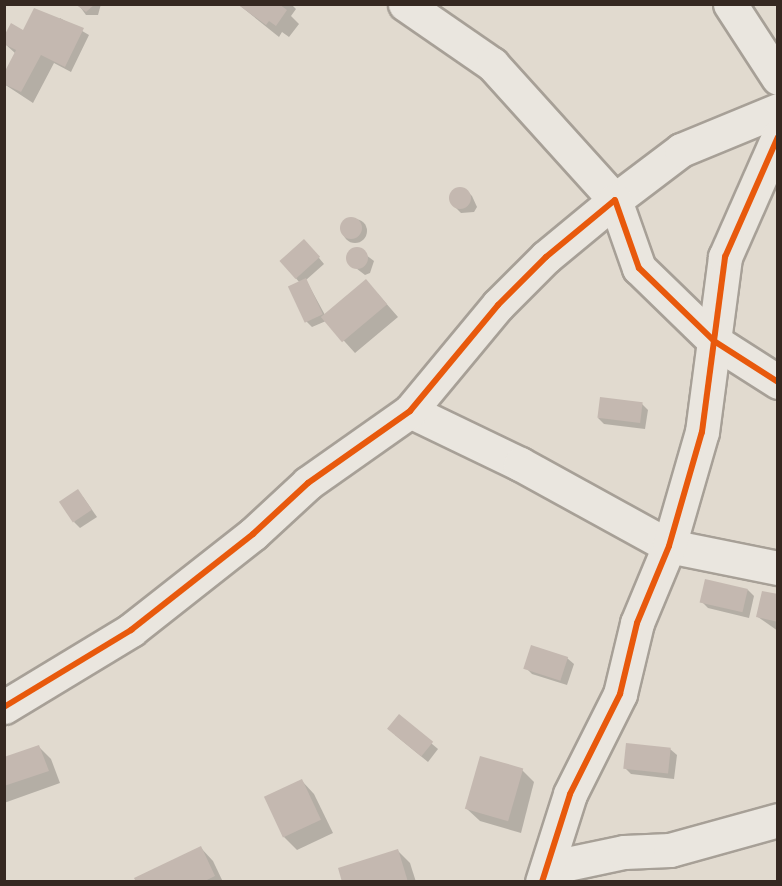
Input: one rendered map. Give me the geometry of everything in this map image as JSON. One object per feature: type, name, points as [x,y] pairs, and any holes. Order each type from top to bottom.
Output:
[{"type":"street","points":[[405,4],[492,64],[615,200],[639,268],[714,341],[777,382]]},
{"type":"street","points":[[730,4],[777,78]]},
{"type":"street","points":[[4,707],[131,630],[254,534],[308,483],[410,411],[498,305],[546,257],[615,200],[681,150],[777,110]]},
{"type":"street","points":[[545,875],[570,794],[620,694],[637,623],[669,546],[702,432],[724,257],[777,137]]},
{"type":"street","points":[[410,411],[520,464],[669,546],[777,568]]},
{"type":"street","points":[[545,875],[624,852],[670,850],[777,820]]},
{"type":"building","points":[[75,4],[95,4],[86,12]]},
{"type":"building","points":[[237,4],[279,4],[287,10],[276,26],[269,21],[266,25]]},
{"type":"building","points":[[34,8],[84,28],[65,67],[41,55],[21,92],[4,84],[4,73],[16,50],[4,44],[4,36],[11,23],[23,30]]},
{"type":"building","points":[[460,187],[468,190],[471,198],[468,206],[460,209],[452,206],[449,198],[452,190]]},
{"type":"building","points":[[351,217],[359,220],[362,228],[359,236],[351,239],[343,236],[340,228],[343,220]]},
{"type":"building","points":[[304,239],[320,257],[296,279],[279,261]]},
{"type":"building","points":[[357,247],[365,250],[368,258],[365,266],[357,269],[349,266],[346,258],[349,250]]},
{"type":"building","points":[[306,278],[323,314],[305,323],[288,286]]},
{"type":"building","points":[[366,279],[387,304],[342,342],[321,317]]},
{"type":"building","points":[[600,397],[643,402],[640,423],[597,418]]},
{"type":"building","points":[[78,489],[92,510],[73,523],[59,502]]},
{"type":"building","points":[[705,579],[748,589],[742,612],[700,602]]},
{"type":"building","points":[[762,591],[778,594],[778,622],[756,617]]},
{"type":"building","points":[[531,645],[568,657],[560,681],[523,669]]},
{"type":"building","points":[[399,714],[433,742],[421,756],[387,729]]},
{"type":"building","points":[[626,743],[671,748],[668,774],[623,769]]},
{"type":"building","points":[[39,745],[49,771],[4,786],[4,757]]},
{"type":"building","points":[[480,756],[523,768],[508,821],[465,809]]},
{"type":"building","points":[[302,779],[321,820],[283,838],[264,797]]},
{"type":"building","points":[[201,846],[215,876],[203,882],[136,882],[134,878]]},
{"type":"building","points":[[398,849],[408,882],[342,882],[338,868]]},
{"type":"cycle path","points":[[542,882],[570,794],[620,694],[637,623],[669,546],[702,432],[725,257],[778,137]]},
{"type":"cycle path","points":[[4,707],[131,630],[253,534],[308,483],[410,411],[498,305],[546,257],[615,200],[639,268],[714,341],[778,382]]}]
